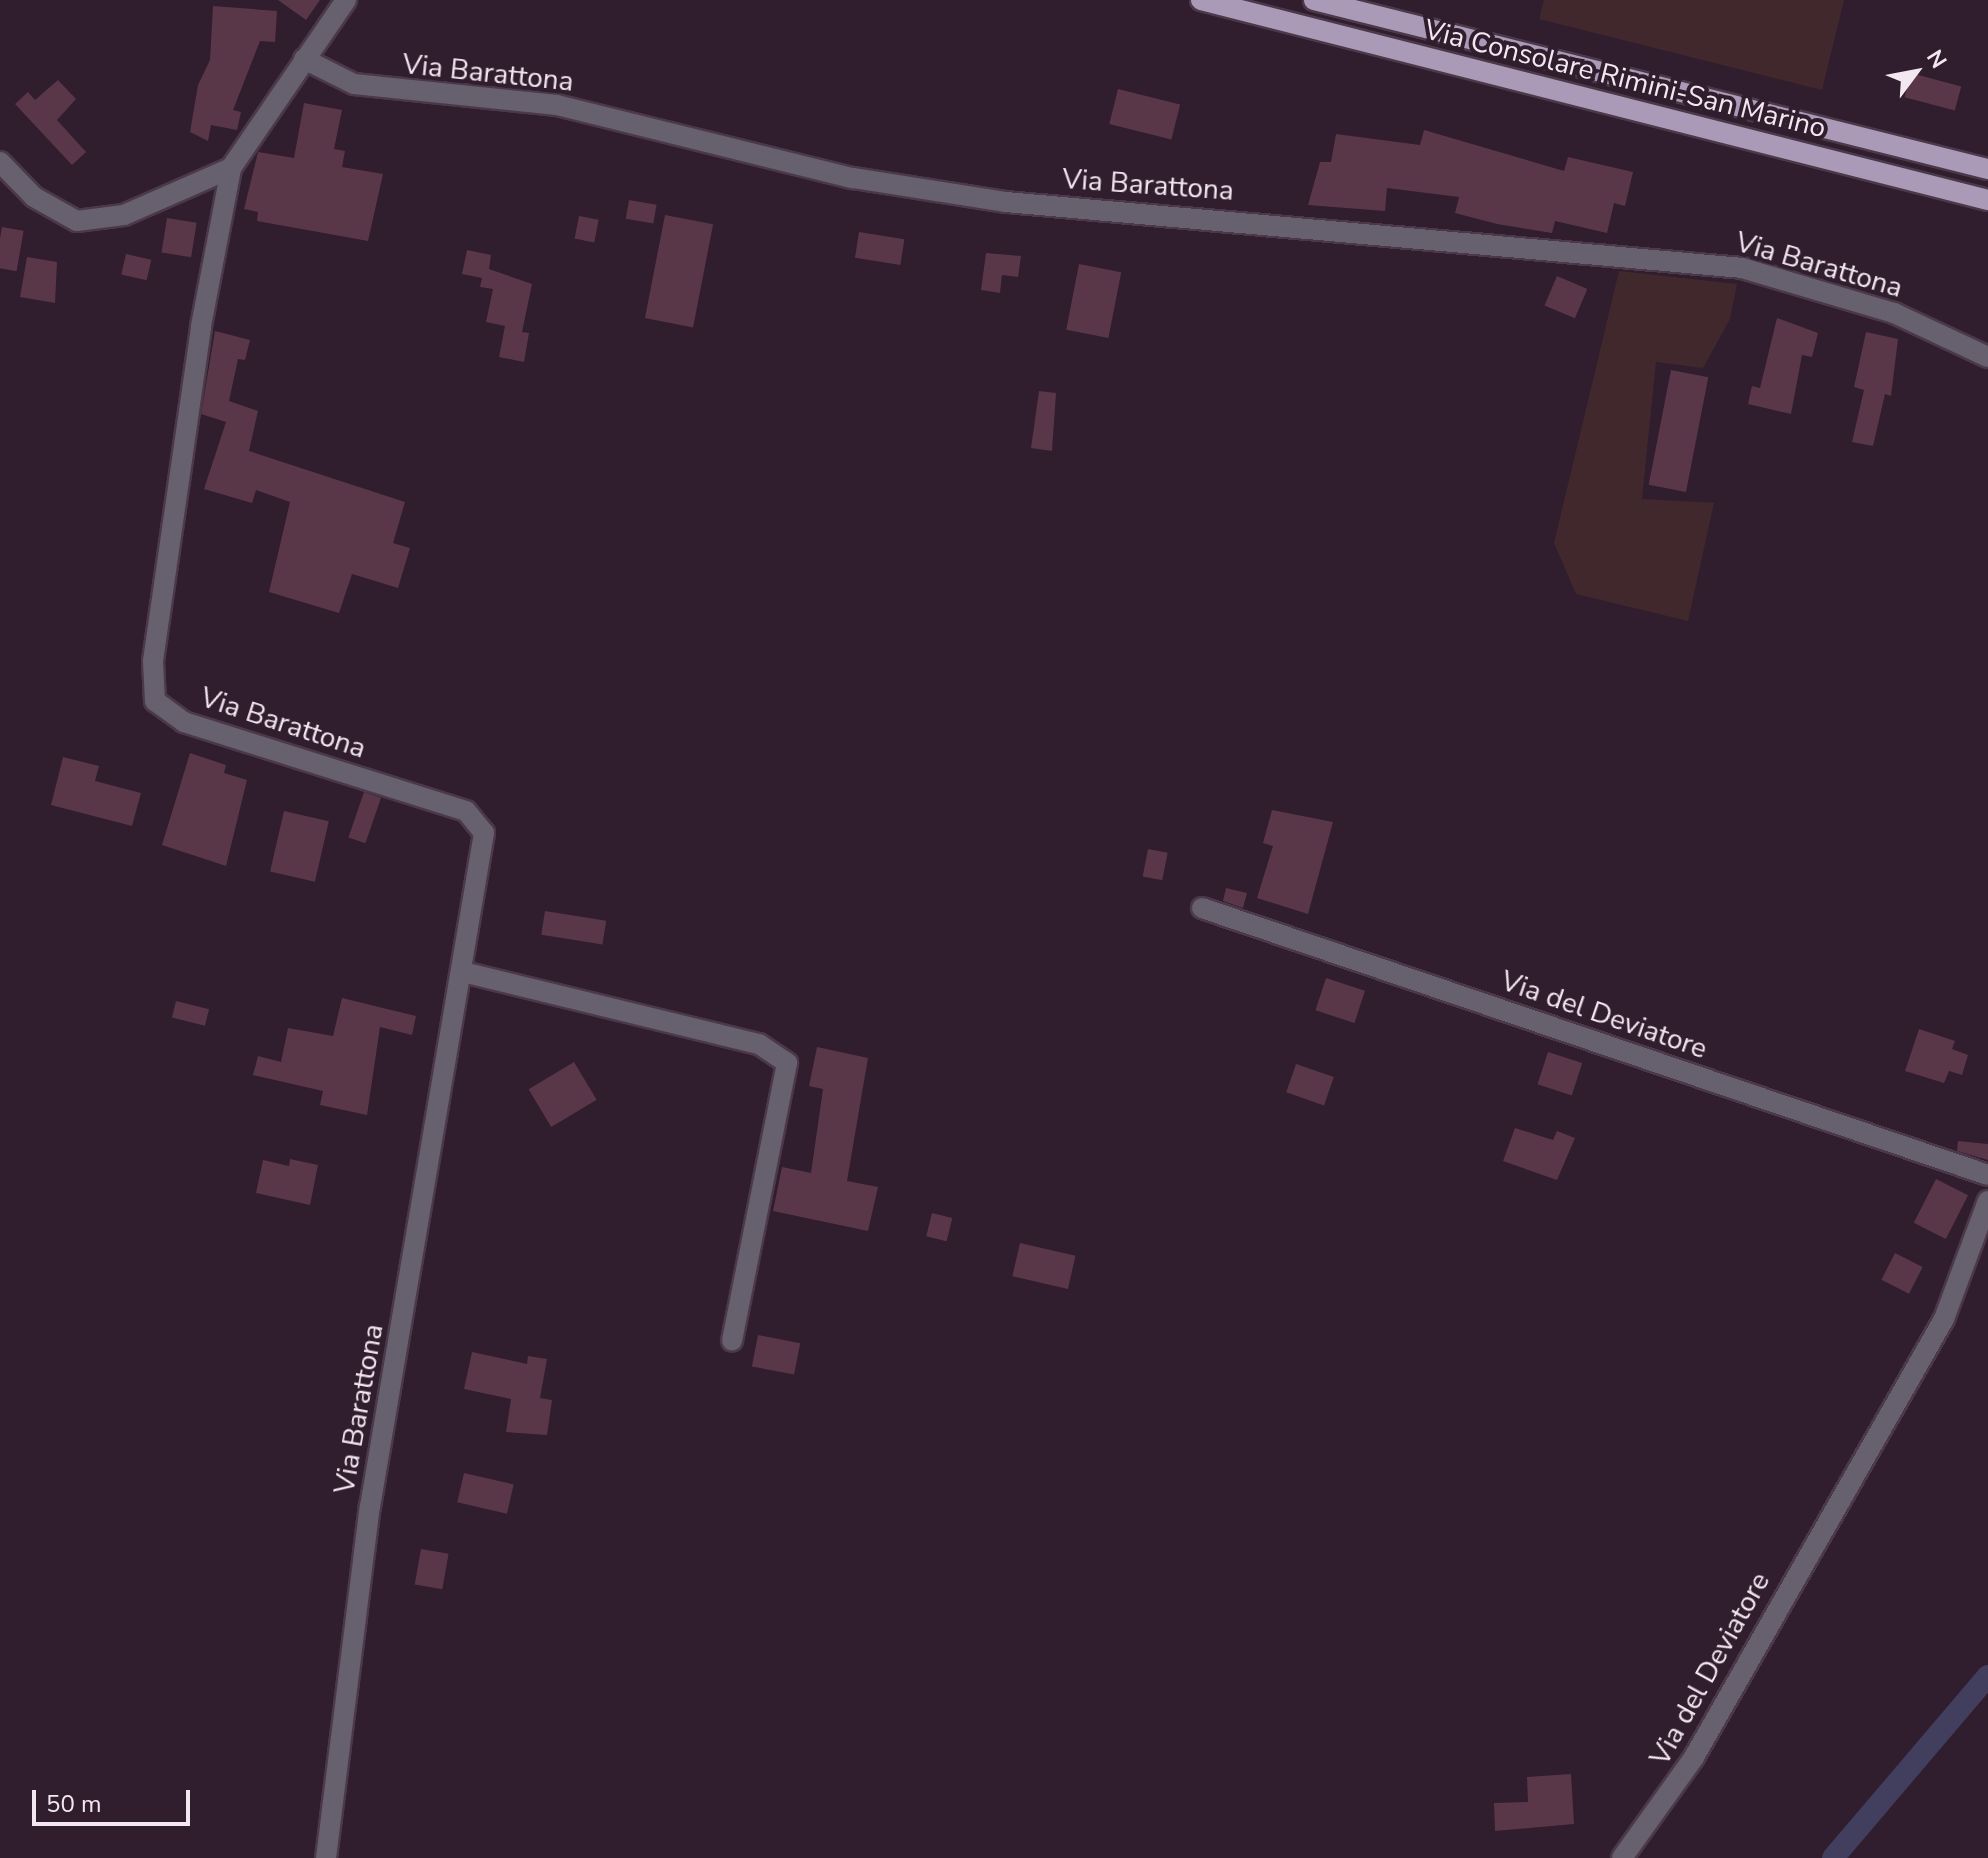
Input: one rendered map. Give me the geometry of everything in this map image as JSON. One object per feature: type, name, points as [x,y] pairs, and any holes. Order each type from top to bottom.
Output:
[{"type":"main road","name":"Via Consolare Rimini-San Marino","points":[[1201,0],[1988,200]]},
{"type":"main road","name":"Via Consolare Rimini-San Marino","points":[[1314,0],[1988,169]]},
{"type":"street","name":"Via Barattona","points":[[326,1858],[370,1507],[463,972],[484,833],[466,811],[184,722],[155,701],[153,661],[198,341],[231,168],[346,0]]},
{"type":"street","name":"Via Barattona","points":[[304,59],[354,84],[557,105],[853,178],[1006,202],[1742,268],[1894,313],[1988,357]]},
{"type":"street","points":[[0,162],[34,197],[77,221],[124,215],[231,168]]},
{"type":"street","name":"Via del Deviatore","points":[[1202,908],[1988,1175]]},
{"type":"street","points":[[463,972],[759,1044],[787,1063],[732,1341]]},
{"type":"street","name":"Via del Deviatore","points":[[1622,1858],[1693,1759],[1944,1319],[1988,1201]]},
{"type":"shaded area","points":[[1544,0],[1844,0],[1822,90],[1539,19]]},
{"type":"shaded area","points":[[1619,271],[1737,284],[1730,319],[1703,368],[1656,362],[1642,499],[1714,503],[1688,621],[1576,594],[1554,543]]},
{"type":"building","points":[[278,0],[320,0],[306,20]]},
{"type":"building","points":[[213,6],[277,11],[275,42],[260,41],[233,110],[241,112],[237,130],[211,125],[208,141],[190,132],[198,85],[210,60]]},
{"type":"building","points":[[1911,73],[1961,86],[1955,111],[1905,97]]},
{"type":"building","points":[[58,80],[76,99],[57,120],[86,152],[72,165],[15,104],[28,92],[35,100]]},
{"type":"building","points":[[1118,89],[1180,104],[1171,139],[1109,124]]},
{"type":"building","points":[[304,103],[342,110],[334,149],[345,151],[342,167],[383,174],[368,241],[257,221],[258,212],[244,209],[258,152],[294,158]]},
{"type":"building","points":[[1424,130],[1564,171],[1568,157],[1633,172],[1625,206],[1614,203],[1607,233],[1555,221],[1552,233],[1455,213],[1459,197],[1387,188],[1385,211],[1308,205],[1320,162],[1331,162],[1336,134],[1420,145]]},
{"type":"building","points":[[629,200],[657,205],[653,224],[626,219]]},
{"type":"building","points":[[665,215],[713,224],[693,327],[645,318]]},
{"type":"building","points":[[579,216],[599,220],[594,242],[575,239]]},
{"type":"building","points":[[167,218],[197,223],[191,257],[162,253]]},
{"type":"building","points":[[2,227],[24,231],[17,271],[0,268]]},
{"type":"building","points":[[859,232],[904,239],[900,265],[855,258]]},
{"type":"building","points":[[467,250],[491,255],[489,269],[532,284],[522,332],[529,333],[524,362],[499,357],[505,326],[486,322],[493,289],[480,287],[482,278],[462,274]]},
{"type":"building","points":[[986,253],[1021,256],[1018,277],[1002,275],[1000,293],[981,290]]},
{"type":"building","points":[[126,254],[151,260],[147,280],[121,274]]},
{"type":"building","points":[[27,257],[57,262],[55,303],[20,297]]},
{"type":"building","points":[[1079,264],[1121,272],[1108,338],[1066,330]]},
{"type":"building","points":[[1557,276],[1587,289],[1575,318],[1544,305]]},
{"type":"building","points":[[1777,318],[1818,333],[1812,357],[1802,355],[1791,414],[1748,404],[1752,386],[1760,388]]},
{"type":"building","points":[[215,331],[250,340],[245,360],[238,359],[229,401],[258,411],[249,451],[405,502],[393,543],[410,548],[398,588],[352,574],[339,613],[269,592],[290,502],[256,490],[252,503],[204,489],[226,422],[201,414]]},
{"type":"building","points":[[1866,332],[1898,339],[1891,396],[1885,394],[1873,446],[1852,442],[1864,390],[1854,387]]},
{"type":"building","points":[[1671,370],[1708,377],[1686,492],[1649,485]]},
{"type":"building","points":[[1039,391],[1056,393],[1052,451],[1031,448]]},
{"type":"building","points":[[190,753],[226,765],[224,773],[247,780],[226,866],[162,845]]},
{"type":"building","points":[[63,757],[99,766],[95,781],[141,793],[132,826],[51,805]]},
{"type":"building","points":[[364,792],[381,798],[365,843],[348,837]]},
{"type":"building","points":[[1272,810],[1333,822],[1308,914],[1257,898],[1273,846],[1263,843]]},
{"type":"building","points":[[284,811],[329,821],[315,882],[270,871]]},
{"type":"building","points":[[1148,849],[1168,853],[1162,880],[1143,876]]},
{"type":"building","points":[[1226,888],[1247,893],[1243,908],[1223,901]]},
{"type":"building","points":[[545,911],[606,921],[602,944],[541,935]]},
{"type":"building","points":[[1326,978],[1365,991],[1354,1023],[1315,1010]]},
{"type":"building","points":[[342,998],[416,1016],[412,1035],[380,1027],[367,1115],[320,1105],[323,1091],[253,1075],[258,1056],[281,1062],[288,1028],[333,1036]]},
{"type":"building","points":[[176,1001],[209,1009],[205,1026],[172,1017]]},
{"type":"building","points":[[1919,1029],[1955,1041],[1952,1049],[1968,1055],[1962,1075],[1949,1071],[1944,1083],[1905,1071]]},
{"type":"building","points":[[817,1047],[868,1058],[847,1181],[878,1187],[868,1231],[773,1211],[782,1167],[811,1173],[823,1089],[809,1086]]},
{"type":"building","points":[[1548,1052],[1582,1063],[1572,1095],[1537,1084]]},
{"type":"building","points":[[574,1062],[597,1100],[551,1127],[529,1089]]},
{"type":"building","points":[[1296,1064],[1334,1077],[1324,1105],[1286,1092]]},
{"type":"building","points":[[1515,1128],[1553,1140],[1557,1131],[1575,1138],[1557,1180],[1503,1161]]},
{"type":"building","points":[[1958,1141],[1988,1144],[1988,1160],[1957,1151]]},
{"type":"building","points":[[290,1159],[318,1165],[310,1205],[256,1193],[263,1160],[289,1166]]},
{"type":"building","points":[[1936,1179],[1968,1195],[1946,1239],[1914,1223]]},
{"type":"building","points":[[932,1213],[952,1218],[947,1241],[926,1236]]},
{"type":"building","points":[[1020,1243],[1076,1256],[1068,1289],[1012,1276]]},
{"type":"building","points":[[1895,1253],[1923,1267],[1909,1294],[1881,1280]]},
{"type":"building","points":[[758,1335],[800,1343],[794,1375],[752,1366]]},
{"type":"building","points":[[472,1352],[527,1364],[528,1356],[547,1359],[540,1398],[552,1400],[547,1435],[506,1432],[511,1399],[464,1389]]},
{"type":"building","points":[[464,1473],[514,1484],[507,1514],[457,1502]]},
{"type":"building","points":[[421,1549],[449,1554],[442,1589],[415,1584]]},
{"type":"building","points":[[1571,1774],[1574,1824],[1495,1831],[1494,1803],[1528,1802],[1527,1777]]},
{"type":"waterway","points":[[1833,1858],[1988,1676]]}]
